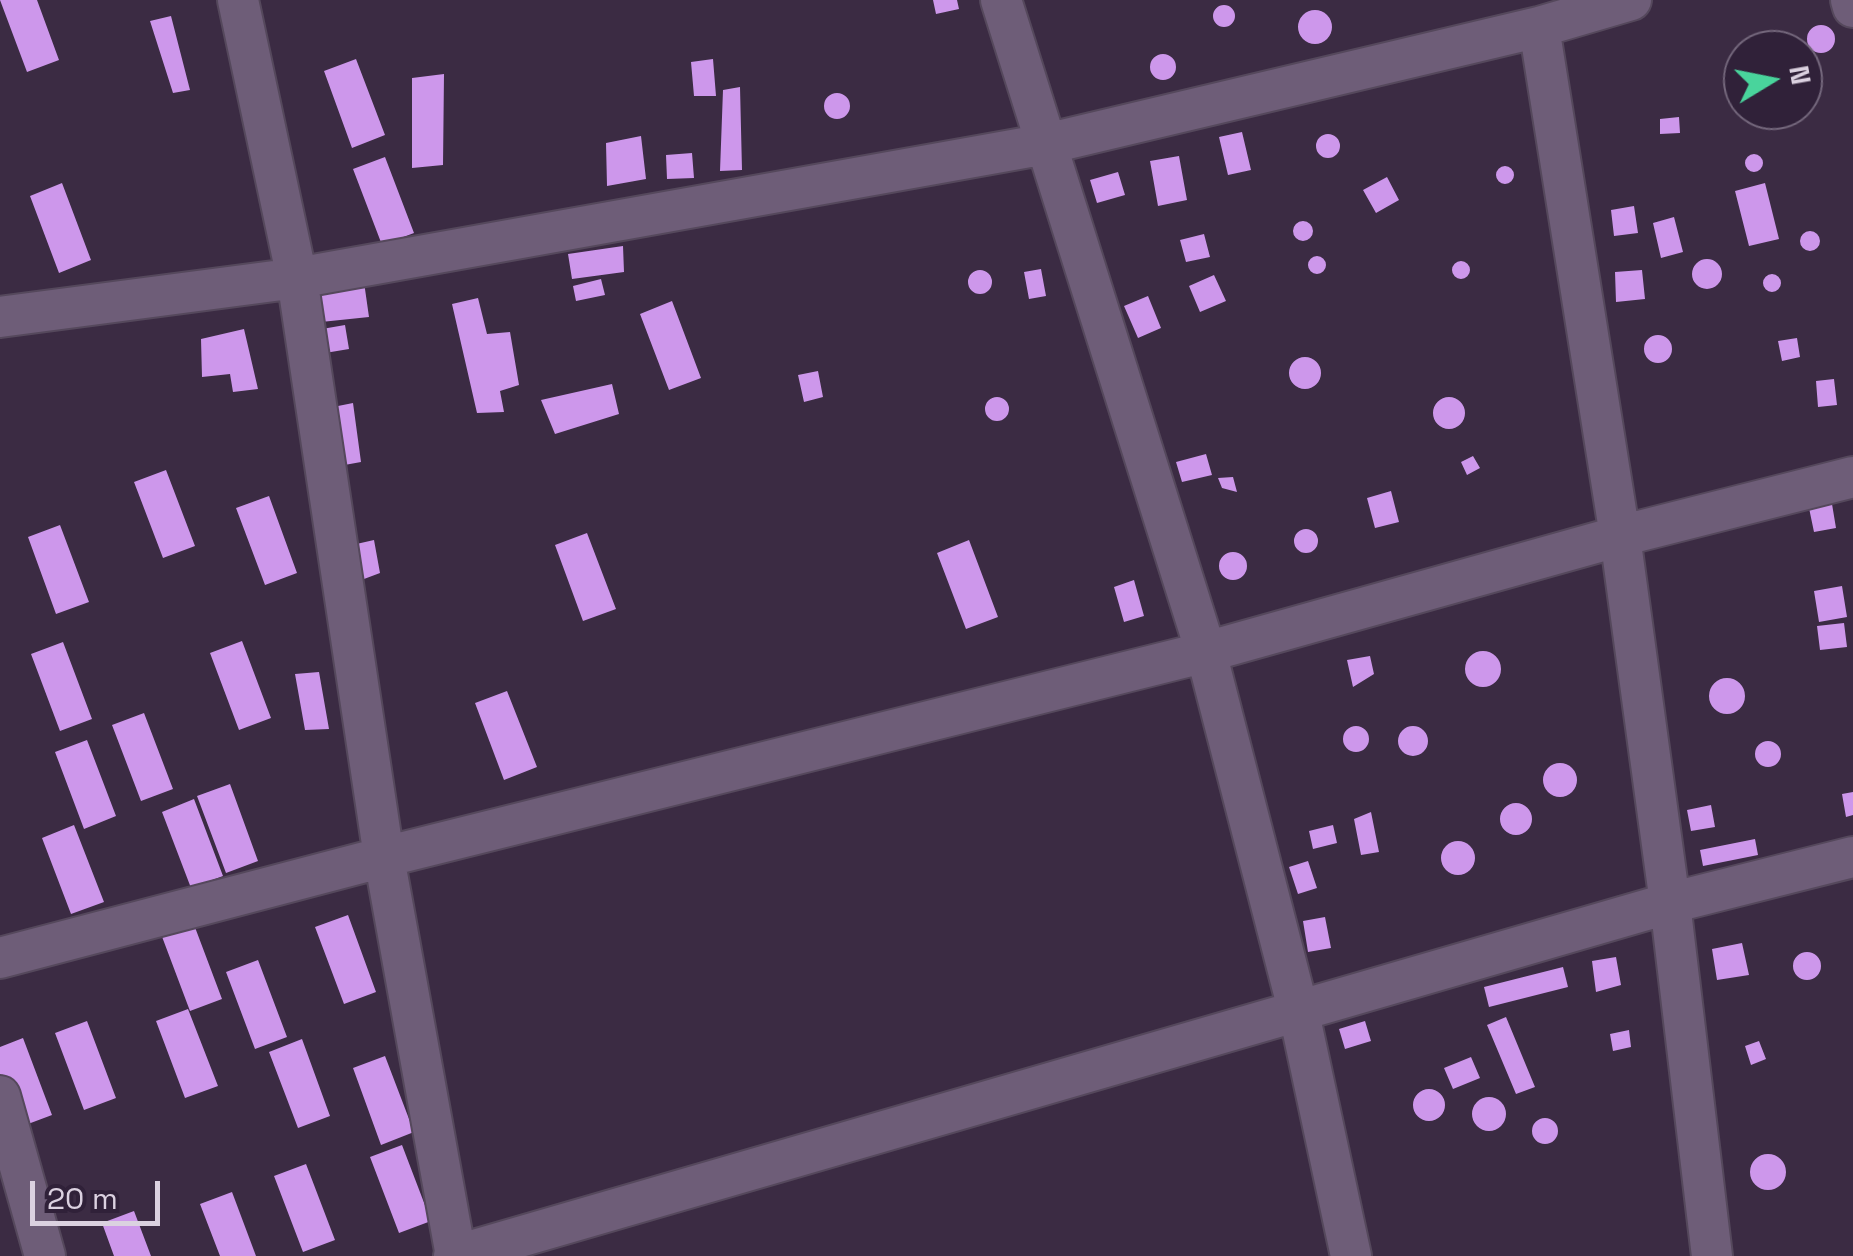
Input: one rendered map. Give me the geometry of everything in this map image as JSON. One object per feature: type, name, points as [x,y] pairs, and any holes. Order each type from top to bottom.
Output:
[{"type":"street","points":[[238,0],[297,278],[384,857],[455,1256],[1670,903],[1853,857]]},
{"type":"street","points":[[1001,0],[1206,652],[1299,1013],[1351,1256]]},
{"type":"street","points":[[0,318],[297,278],[1046,144],[1539,27],[1631,0]]},
{"type":"street","points":[[1539,27],[1620,536],[1670,903],[1712,1256]]},
{"type":"street","points":[[0,958],[384,857],[1206,652],[1620,536],[1853,477]]},
{"type":"street","points":[[0,1096],[45,1256]]},
{"type":"building","points":[[0,0],[37,0],[59,60],[27,72]]},
{"type":"building","points":[[933,0],[957,0],[959,9],[936,14]]},
{"type":"building","points":[[1224,5],[1232,8],[1232,24],[1224,27],[1216,24],[1213,16],[1216,8]]},
{"type":"building","points":[[1315,10],[1327,15],[1332,27],[1327,39],[1315,44],[1303,39],[1298,27],[1303,15]]},
{"type":"building","points":[[171,16],[190,90],[173,93],[150,21]]},
{"type":"building","points":[[1821,25],[1834,34],[1834,44],[1823,53],[1823,30],[1810,30]]},
{"type":"building","points":[[1163,54],[1172,58],[1176,67],[1172,76],[1163,80],[1154,76],[1150,67],[1154,58]]},
{"type":"building","points":[[356,59],[385,135],[352,148],[324,71]]},
{"type":"building","points":[[713,59],[716,96],[694,96],[691,62]]},
{"type":"building","points":[[444,74],[443,165],[412,168],[412,78]]},
{"type":"building","points":[[740,87],[742,170],[720,171],[723,90]]},
{"type":"building","points":[[837,93],[846,97],[850,106],[846,115],[837,119],[828,115],[824,106],[828,97]]},
{"type":"building","points":[[1679,117],[1680,133],[1660,134],[1660,119]]},
{"type":"building","points":[[1242,132],[1251,170],[1228,175],[1219,137]]},
{"type":"building","points":[[1328,134],[1340,146],[1328,158],[1316,146]]},
{"type":"building","points":[[641,136],[646,179],[607,186],[606,143]]},
{"type":"building","points":[[692,153],[694,178],[667,179],[666,155]]},
{"type":"building","points":[[1754,154],[1763,163],[1754,172],[1745,163]]},
{"type":"building","points":[[1179,156],[1187,200],[1158,206],[1150,161]]},
{"type":"building","points":[[385,157],[414,233],[382,245],[353,169]]},
{"type":"building","points":[[1505,166],[1512,168],[1512,182],[1505,184],[1498,182],[1496,175],[1498,168]]},
{"type":"building","points":[[1118,172],[1125,195],[1097,203],[1090,180]]},
{"type":"building","points":[[1387,177],[1399,200],[1376,213],[1363,190]]},
{"type":"building","points":[[62,183],[91,260],[59,273],[30,196]]},
{"type":"building","points":[[1765,183],[1779,239],[1749,246],[1735,191]]},
{"type":"building","points":[[1634,206],[1638,233],[1614,236],[1611,210]]},
{"type":"building","points":[[1674,217],[1683,252],[1661,258],[1653,223]]},
{"type":"building","points":[[1303,221],[1313,231],[1303,241],[1293,231]]},
{"type":"building","points":[[1810,231],[1820,241],[1810,251],[1800,241]]},
{"type":"building","points":[[1204,234],[1210,257],[1186,262],[1180,240]]},
{"type":"building","points":[[623,246],[624,272],[572,279],[568,254]]},
{"type":"building","points":[[1317,256],[1324,258],[1324,272],[1317,274],[1310,272],[1308,265],[1310,258]]},
{"type":"building","points":[[1707,259],[1718,263],[1722,274],[1718,285],[1707,289],[1696,285],[1692,274],[1696,263]]},
{"type":"building","points":[[1461,261],[1468,263],[1468,277],[1461,279],[1454,277],[1452,270],[1454,263]]},
{"type":"building","points":[[1041,269],[1046,296],[1029,299],[1024,272]]},
{"type":"building","points":[[980,270],[989,273],[989,291],[980,294],[971,291],[968,282],[971,273]]},
{"type":"building","points":[[1642,270],[1645,299],[1616,302],[1615,272]]},
{"type":"building","points":[[1772,274],[1781,283],[1772,292],[1763,283]]},
{"type":"building","points":[[1214,275],[1226,301],[1200,312],[1189,286]]},
{"type":"building","points":[[601,279],[605,295],[576,301],[573,286]]},
{"type":"building","points":[[364,282],[369,317],[321,322],[319,291]]},
{"type":"building","points":[[1148,296],[1161,328],[1138,338],[1124,306]]},
{"type":"building","points":[[478,298],[487,334],[510,332],[519,385],[500,391],[504,412],[477,413],[452,304]]},
{"type":"building","points":[[672,301],[701,378],[669,390],[640,314]]},
{"type":"building","points":[[345,325],[349,349],[325,353],[322,329]]},
{"type":"building","points":[[244,329],[258,389],[233,392],[230,374],[202,377],[201,339]]},
{"type":"building","points":[[1658,335],[1668,339],[1672,349],[1668,359],[1658,363],[1648,359],[1644,349],[1648,339]]},
{"type":"building","points":[[1797,338],[1800,357],[1782,361],[1778,341]]},
{"type":"building","points":[[1305,357],[1317,361],[1321,373],[1317,385],[1305,389],[1293,385],[1289,373],[1293,361]]},
{"type":"building","points":[[818,371],[823,397],[804,402],[798,375]]},
{"type":"building","points":[[1834,379],[1837,405],[1818,407],[1816,381]]},
{"type":"building","points":[[612,384],[619,414],[555,434],[541,400]]},
{"type":"building","points":[[997,397],[1006,400],[1006,418],[997,421],[988,418],[985,409],[988,400]]},
{"type":"building","points":[[1449,397],[1460,402],[1465,413],[1460,424],[1449,429],[1438,424],[1433,413],[1438,402]]},
{"type":"building","points":[[353,403],[361,462],[339,466],[328,408]]},
{"type":"building","points":[[1206,454],[1212,475],[1182,482],[1176,462]]},
{"type":"building","points":[[1473,456],[1480,468],[1467,475],[1461,462]]},
{"type":"building","points":[[166,470],[195,546],[163,558],[134,482]]},
{"type":"building","points":[[1233,477],[1237,492],[1222,488],[1218,478]]},
{"type":"building","points":[[1391,491],[1399,522],[1375,528],[1367,498]]},
{"type":"building","points":[[269,496],[297,573],[265,585],[236,508]]},
{"type":"building","points":[[1832,504],[1836,528],[1814,532],[1809,508]]},
{"type":"building","points":[[60,525],[89,602],[56,614],[28,537]]},
{"type":"building","points":[[1306,529],[1315,532],[1315,550],[1306,553],[1297,550],[1294,541],[1297,532]]},
{"type":"building","points":[[587,533],[616,609],[583,621],[555,545]]},
{"type":"building","points":[[374,540],[380,573],[356,582],[352,545]]},
{"type":"building","points":[[969,540],[998,617],[966,629],[937,553]]},
{"type":"building","points":[[1233,552],[1243,556],[1247,566],[1243,576],[1233,580],[1223,576],[1219,566],[1223,556]]},
{"type":"building","points":[[1134,580],[1144,616],[1124,622],[1114,587]]},
{"type":"building","points":[[1842,586],[1847,617],[1819,622],[1814,591]]},
{"type":"building","points":[[1844,623],[1847,647],[1820,650],[1817,626]]},
{"type":"building","points":[[242,641],[271,718],[239,730],[210,653]]},
{"type":"building","points":[[63,642],[92,719],[60,731],[31,654]]},
{"type":"building","points":[[1483,651],[1496,656],[1501,669],[1496,682],[1483,687],[1470,682],[1465,669],[1470,656]]},
{"type":"building","points":[[1370,656],[1374,674],[1353,687],[1347,660]]},
{"type":"building","points":[[319,672],[329,729],[305,730],[295,674]]},
{"type":"building","points":[[1727,678],[1740,683],[1745,696],[1740,709],[1727,714],[1714,709],[1709,696],[1714,683]]},
{"type":"building","points":[[507,691],[537,767],[504,780],[475,703]]},
{"type":"building","points":[[144,713],[173,789],[141,801],[112,725]]},
{"type":"building","points":[[1356,726],[1365,730],[1369,739],[1365,748],[1356,752],[1347,748],[1343,739],[1347,730]]},
{"type":"building","points":[[1413,726],[1427,735],[1428,741],[1419,755],[1413,756],[1399,747],[1398,741],[1407,727]]},
{"type":"building","points":[[87,740],[116,816],[84,829],[55,752]]},
{"type":"building","points":[[1768,741],[1777,745],[1781,754],[1777,763],[1768,767],[1759,763],[1755,754],[1759,745]]},
{"type":"building","points":[[1560,763],[1572,768],[1577,780],[1572,792],[1560,797],[1548,792],[1543,780],[1548,768]]},
{"type":"building","points":[[230,784],[258,861],[226,873],[197,796]]},
{"type":"building","points":[[1853,792],[1853,815],[1846,817],[1842,794]]},
{"type":"building","points":[[194,799],[223,876],[191,888],[162,812]]},
{"type":"building","points":[[1516,803],[1527,808],[1532,819],[1527,830],[1516,835],[1505,830],[1500,819],[1505,808]]},
{"type":"building","points":[[1711,805],[1715,827],[1691,831],[1687,810]]},
{"type":"building","points":[[1371,812],[1379,852],[1361,855],[1354,819]]},
{"type":"building","points":[[74,825],[104,902],[71,914],[42,838]]},
{"type":"building","points":[[1333,825],[1337,843],[1313,849],[1309,831]]},
{"type":"building","points":[[1755,839],[1758,855],[1703,866],[1700,850]]},
{"type":"building","points":[[1458,841],[1470,846],[1475,858],[1470,870],[1458,875],[1446,870],[1441,858],[1446,846]]},
{"type":"building","points":[[1308,861],[1317,888],[1298,894],[1289,867]]},
{"type":"building","points":[[348,915],[376,992],[344,1004],[315,927]]},
{"type":"building","points":[[1325,917],[1331,948],[1308,952],[1303,921]]},
{"type":"building","points":[[193,922],[222,999],[190,1011],[161,934]]},
{"type":"building","points":[[1742,943],[1749,975],[1717,980],[1712,949]]},
{"type":"building","points":[[1807,952],[1817,956],[1821,966],[1817,976],[1807,980],[1797,976],[1793,966],[1797,956]]},
{"type":"building","points":[[1616,957],[1621,985],[1596,992],[1592,961]]},
{"type":"building","points":[[258,960],[287,1037],[255,1049],[226,972]]},
{"type":"building","points":[[1563,967],[1568,987],[1489,1007],[1484,987]]},
{"type":"building","points":[[188,1009],[218,1086],[185,1098],[156,1021]]},
{"type":"building","points":[[1506,1017],[1535,1087],[1516,1094],[1487,1025]]},
{"type":"building","points":[[87,1021],[116,1098],[84,1110],[55,1033]]},
{"type":"building","points":[[1365,1021],[1371,1041],[1345,1049],[1339,1029]]},
{"type":"building","points":[[1629,1030],[1631,1047],[1613,1051],[1610,1034]]},
{"type":"building","points":[[23,1038],[52,1115],[20,1127],[0,1074],[0,1047]]},
{"type":"building","points":[[302,1039],[330,1116],[298,1128],[269,1052]]},
{"type":"building","points":[[1759,1041],[1766,1059],[1751,1065],[1745,1046]]},
{"type":"building","points":[[385,1056],[414,1132],[381,1145],[353,1068]]},
{"type":"building","points":[[1471,1057],[1480,1078],[1453,1089],[1444,1068]]},
{"type":"building","points":[[1429,1089],[1440,1094],[1445,1105],[1440,1116],[1429,1121],[1418,1116],[1413,1105],[1418,1094]]},
{"type":"building","points":[[1489,1097],[1501,1102],[1506,1114],[1501,1126],[1489,1131],[1477,1126],[1472,1114],[1477,1102]]},
{"type":"building","points":[[1545,1118],[1554,1122],[1558,1131],[1554,1140],[1545,1144],[1536,1140],[1532,1131],[1536,1122]]},
{"type":"building","points":[[402,1145],[431,1221],[399,1233],[370,1157]]},
{"type":"building","points":[[1768,1154],[1781,1159],[1786,1172],[1781,1185],[1768,1190],[1755,1185],[1750,1172],[1755,1159]]},
{"type":"building","points":[[306,1164],[335,1240],[303,1252],[274,1176]]},
{"type":"building","points":[[232,1192],[256,1256],[220,1256],[200,1204]]},
{"type":"building","points":[[134,1211],[151,1256],[114,1256],[102,1223]]}]
